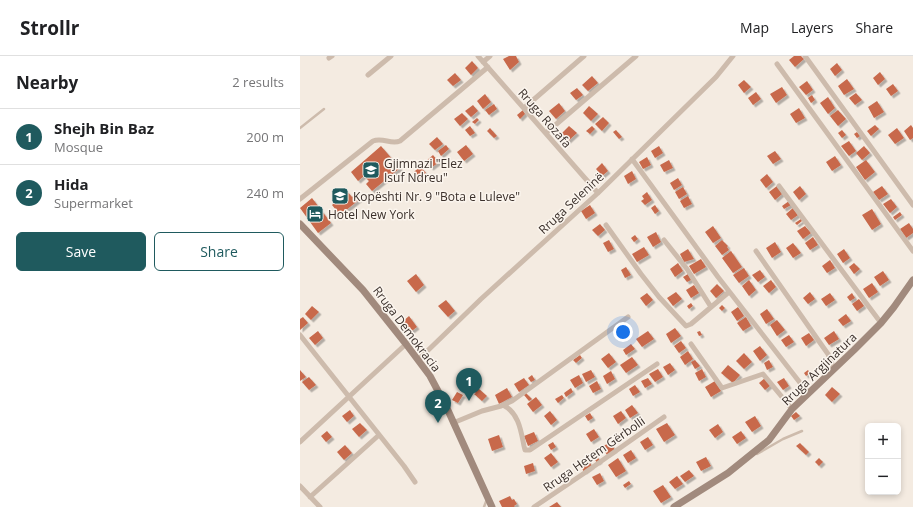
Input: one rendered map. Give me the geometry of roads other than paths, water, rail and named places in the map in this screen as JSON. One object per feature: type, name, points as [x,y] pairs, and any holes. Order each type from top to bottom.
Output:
[{"type":"main road","name":"Rruga Demokracia","points":[[300,224],[363,290],[418,360],[438,391],[492,507]]},
{"type":"main road","name":"Rruga Argjinatura","points":[[674,507],[728,473],[769,440],[792,409],[881,323],[913,280]]},
{"type":"street","points":[[368,75],[390,56]]},
{"type":"street","name":"Rruga Rozafa","points":[[478,56],[598,193]]},
{"type":"street","points":[[483,62],[490,56]]},
{"type":"street","points":[[524,108],[584,56]]},
{"type":"street","points":[[546,133],[636,56]]},
{"type":"street","name":"Rruga Seleninë","points":[[418,360],[481,299],[598,193],[716,77],[733,56]]},
{"type":"street","points":[[805,56],[913,205]]},
{"type":"street","points":[[777,64],[913,251]]},
{"type":"street","points":[[300,199],[374,142],[381,140],[393,143],[400,141],[488,67]]},
{"type":"street","points":[[632,159],[729,292],[808,394]]},
{"type":"street","points":[[779,186],[881,323]]},
{"type":"street","points":[[606,225],[628,257],[686,326],[691,324],[729,292]]},
{"type":"street","points":[[664,240],[687,269],[712,307]]},
{"type":"street","points":[[756,251],[828,354],[834,369]]},
{"type":"street","points":[[454,423],[482,411],[512,401],[628,317]]},
{"type":"street","points":[[300,335],[415,482]]},
{"type":"street","points":[[300,442],[406,344]]},
{"type":"street","points":[[691,344],[722,388],[763,374],[792,409]]},
{"type":"street","points":[[503,405],[512,411],[516,417],[524,446],[526,450],[530,450],[657,364]]},
{"type":"street","name":"Rruga Hetem Gërbolli","points":[[534,507],[584,474],[664,417]]},
{"type":"street","points":[[310,497],[379,435]]},
{"type":"street","points":[[300,486],[320,507]]},
{"type":"lane","points":[[300,128],[324,109]]},
{"type":"lane","points":[[747,459],[783,439],[802,431]]},
{"type":"lane","points":[[484,507],[487,499]]},
{"type":"place","name":"Gjimnazi \"Elez Isuf Ndreu\"","points":[[371,170]]},
{"type":"place","name":"Kopështi Nr. 9 \"Bota e Luleve\"","points":[[340,196]]},
{"type":"place","name":"Hotel New York","points":[[315,214]]},
{"type":"place","name":"Shejh Bin Baz","points":[[469,401]]},
{"type":"place","name":"Hida","points":[[438,423]]}]
